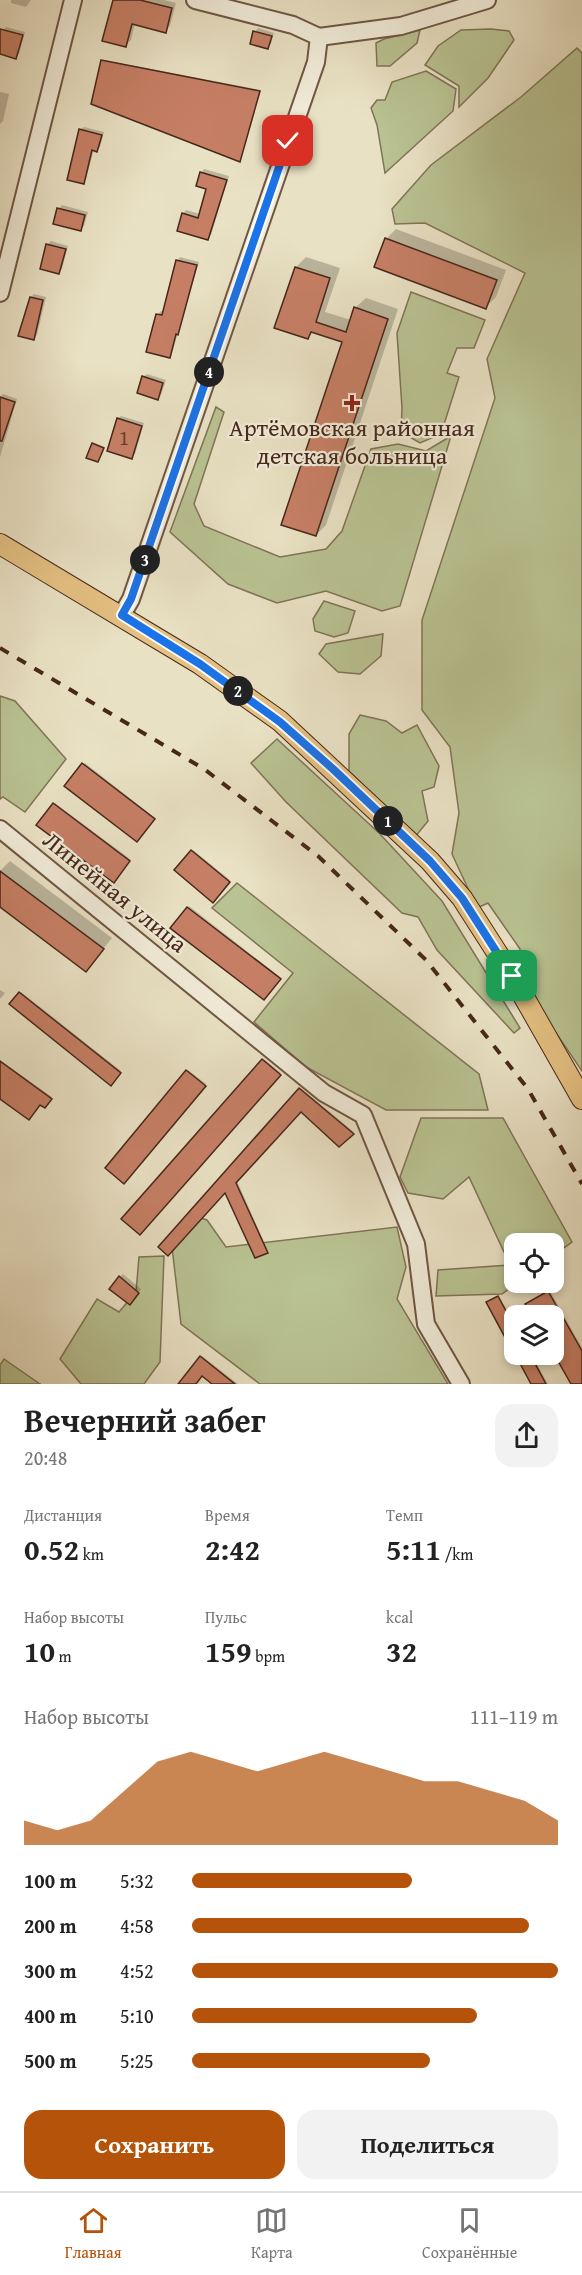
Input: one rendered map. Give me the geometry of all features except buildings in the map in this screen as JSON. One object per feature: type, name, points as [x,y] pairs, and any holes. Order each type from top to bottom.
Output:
[{"type":"main road","points":[[0,544],[122,615],[200,664],[280,722],[430,861],[462,898],[512,976],[582,1098]]},
{"type":"street","points":[[0,293],[73,0]]},
{"type":"street","points":[[195,0],[293,25],[319,37],[401,26],[487,0]]},
{"type":"street","points":[[122,615],[131,599],[316,62],[319,37]]},
{"type":"street","name":"Линейная улица","points":[[0,830],[324,1093],[363,1115],[416,1244],[426,1323],[461,1384]]},
{"type":"green space","points":[[420,30],[417,43],[390,66],[377,66],[376,43]]},
{"type":"green space","points":[[461,30],[509,31],[514,40],[488,78],[459,107],[459,86],[425,65],[438,46]]},
{"type":"green space","points":[[577,48],[582,53],[582,1071],[516,974],[520,949],[488,903],[477,908],[452,854],[459,813],[450,747],[422,710],[422,620],[495,398],[487,359],[525,273],[425,223],[395,224],[392,209],[431,165],[521,97]]},
{"type":"green space","points":[[426,71],[456,89],[453,111],[385,173],[377,125],[371,108],[377,100],[385,100],[392,82]]},
{"type":"green space","points":[[411,292],[485,320],[474,348],[457,348],[447,373],[459,377],[441,434],[420,443],[401,432],[402,408],[397,333]]},
{"type":"green space","points":[[216,407],[224,412],[194,504],[204,526],[280,557],[326,549],[342,531],[371,449],[398,444],[426,451],[451,436],[400,606],[382,611],[326,591],[277,603],[228,584],[170,532]]},
{"type":"green space","points":[[324,601],[355,611],[348,633],[334,637],[315,631],[313,619]]},
{"type":"green space","points":[[383,634],[381,656],[360,674],[338,672],[319,654],[326,644]]},
{"type":"green space","points":[[0,696],[15,701],[66,759],[25,812],[3,797],[0,799]]},
{"type":"green space","points":[[360,715],[386,721],[402,733],[417,725],[439,766],[434,787],[422,791],[428,821],[415,837],[349,771],[349,734]]},
{"type":"green space","points":[[277,739],[380,834],[442,901],[520,1028],[514,1033],[437,950],[418,917],[402,913],[286,802],[251,763]]},
{"type":"green space","points":[[237,883],[479,1074],[488,1110],[386,1110],[306,1067],[254,1022],[293,973],[212,908]]},
{"type":"green space","points":[[421,1118],[503,1118],[572,1242],[564,1248],[564,1233],[504,1233],[504,1252],[469,1177],[443,1199],[408,1193],[400,1177]]},
{"type":"green space","points":[[194,1216],[207,1220],[226,1247],[397,1227],[406,1267],[397,1299],[448,1384],[260,1384],[181,1324],[172,1247]]},
{"type":"green space","points":[[164,1256],[160,1362],[144,1384],[81,1384],[60,1359],[97,1299],[119,1312],[136,1292],[139,1257]]},
{"type":"green space","points":[[504,1265],[504,1293],[436,1296],[438,1270]]},
{"type":"green space","points":[[4,1359],[40,1384],[0,1384],[0,1365]]},
{"type":"railway","points":[[0,648],[204,769],[318,856],[426,960],[528,1089],[582,1184]]},
{"type":"place","name":"Артёмовская районная детская больница","points":[[352,403]]},
{"type":"route","points":[[288,141],[131,599],[122,615],[200,664],[280,722],[333,769],[430,861],[462,898],[512,976]]}]
